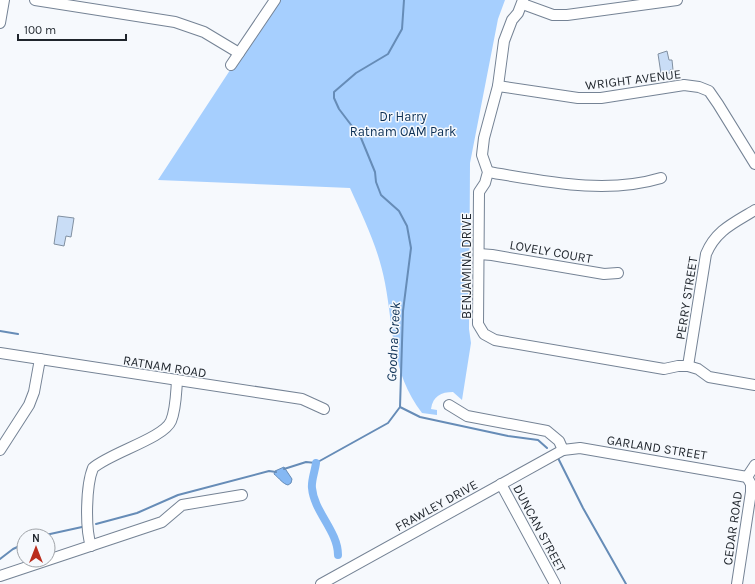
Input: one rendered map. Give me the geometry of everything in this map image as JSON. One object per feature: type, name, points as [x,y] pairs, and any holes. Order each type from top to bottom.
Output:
[{"type":"street","points":[[0,23],[4,0]]},
{"type":"street","points":[[35,0],[175,22],[204,32],[239,53]]},
{"type":"street","points":[[231,65],[275,0]]},
{"type":"street","points":[[661,178],[648,182],[578,186],[488,172],[482,155],[484,138],[498,86],[504,42],[512,20],[523,2],[553,14],[567,15],[677,0]]},
{"type":"street","name":"WRIGHT AVENUE","points":[[498,86],[578,98],[600,98],[684,85],[699,87],[709,91],[755,164]]},
{"type":"street","name":"BENJAMINA DRIVE","points":[[488,172],[486,182],[479,192],[478,324],[484,334],[495,340],[664,369],[678,366],[688,366]]},
{"type":"street","name":"PERRY STREET","points":[[688,366],[706,254],[710,243],[718,233],[755,210]]},
{"type":"street","name":"LOVELY COURT","points":[[478,254],[492,255],[604,274],[618,273]]},
{"type":"street","name":"RATNAM ROAD","points":[[0,353],[302,400],[324,409]]},
{"type":"street","points":[[2,444],[29,405],[34,392],[40,359]]},
{"type":"street","points":[[688,366],[698,369],[709,377],[755,385]]},
{"type":"street","points":[[91,546],[88,537],[89,485],[93,468],[105,459],[157,435],[166,428],[171,421],[177,381]]},
{"type":"street","points":[[449,405],[467,416],[547,431],[559,440],[563,450]]},
{"type":"street","name":"GARLAND STREET","points":[[563,450],[580,448],[746,477]]},
{"type":"street","name":"FRAWLEY DRIVE","points":[[321,584],[563,450]]},
{"type":"street","points":[[746,477],[755,465]]},
{"type":"street","name":"CEDAR ROAD","points":[[737,584],[751,492],[751,484],[746,477]]},
{"type":"street","name":"DUNCAN STREET","points":[[501,484],[555,584]]},
{"type":"street","points":[[0,576],[162,522],[182,505],[242,494]]},
{"type":"green space","name":"Dr Harry Ratnam OAM Park","points":[[276,0],[505,0],[498,19],[470,163],[469,329],[471,343],[462,400],[453,392],[441,394],[434,401],[431,409],[437,410],[437,415],[422,413],[404,382],[395,350],[385,283],[379,259],[350,188],[158,180]]},
{"type":"shaded area","points":[[284,467],[292,479],[291,483],[288,485],[274,474],[275,471]]},
{"type":"building","points":[[667,51],[669,60],[672,60],[673,70],[670,70],[670,73],[661,74],[658,54]]},
{"type":"building","points":[[58,216],[74,218],[71,237],[66,236],[64,246],[54,244]]},
{"type":"waterway","name":"Goodna Creek","points":[[284,469],[306,462],[316,463],[388,423],[400,407],[403,311],[411,248],[407,226],[399,211],[381,195],[376,182],[375,172],[361,138],[339,109],[334,98],[334,92],[356,73],[388,54],[402,29],[404,0]]},
{"type":"waterway","points":[[0,331],[18,334]]},
{"type":"waterway","points":[[400,407],[420,417],[508,436],[538,440],[547,448]]},
{"type":"waterway","points":[[557,456],[583,508],[626,584]]},
{"type":"waterway","points":[[316,463],[312,485],[314,497],[334,538],[338,555]]},
{"type":"waterway","name":"Goodna Creek","points":[[96,524],[137,513],[178,495],[269,471],[276,472]]},
{"type":"waterway","name":"Goodna Creek","points":[[56,533],[82,527]]},
{"type":"waterway","name":"Goodna Creek","points":[[0,559],[16,548]]}]
